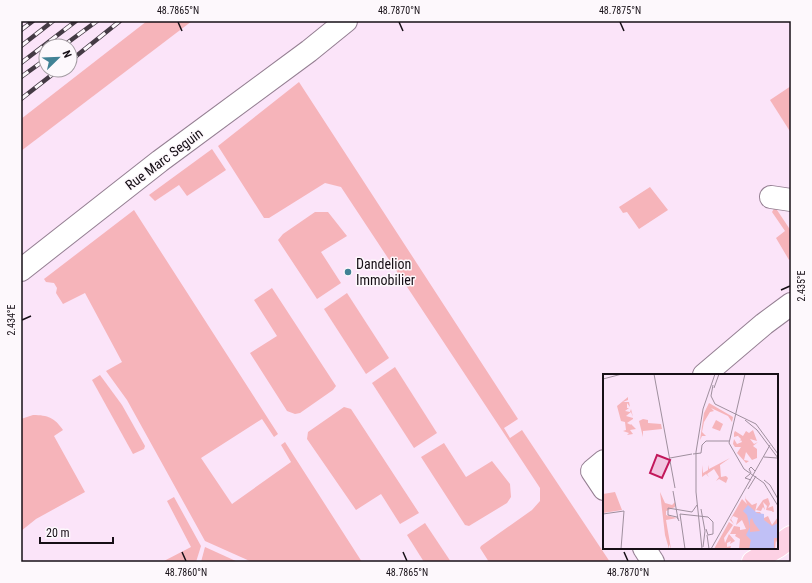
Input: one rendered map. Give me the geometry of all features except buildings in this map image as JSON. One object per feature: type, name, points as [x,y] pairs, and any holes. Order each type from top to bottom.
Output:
[{"type":"main road","points":[[778,546],[791,537]]},
{"type":"main road","points":[[753,562],[773,549]]},
{"type":"street","name":"Rue Marc Seguin","points":[[21,270],[160,161],[309,51],[346,21]]},
{"type":"street","points":[[705,374],[764,324],[791,304]]},
{"type":"street","points":[[603,461],[592,471],[603,488]]},
{"type":"street","points":[[645,549],[653,562]]},
{"type":"shaded area","points":[[147,21],[192,21],[21,151],[21,119],[74,78],[78,78],[78,75]]},
{"type":"shaded area","points":[[299,82],[518,419],[504,428],[510,438],[522,430],[610,562],[489,562],[480,548],[481,546],[532,510],[540,501],[540,488],[341,187],[325,183],[269,218],[264,218],[218,146]]},
{"type":"shaded area","points":[[791,86],[791,133],[770,100]]},
{"type":"shaded area","points":[[212,149],[226,170],[187,196],[179,185],[155,201],[149,195]]},
{"type":"shaded area","points":[[650,187],[668,210],[639,229],[627,212],[623,213],[619,207]]},
{"type":"shaded area","points":[[775,207],[791,231],[791,259],[789,260],[776,238],[785,231],[772,212]]},
{"type":"shaded area","points":[[134,210],[278,434],[274,437],[262,419],[201,458],[232,504],[291,462],[281,445],[285,442],[362,562],[252,562],[205,541],[127,400],[106,371],[122,362],[85,293],[63,304],[56,293],[57,288],[54,283],[46,282],[44,279]]},
{"type":"shaded area","points":[[315,212],[328,212],[347,236],[321,252],[341,283],[317,299],[278,240],[283,234]]},
{"type":"shaded area","points":[[272,288],[336,386],[333,390],[300,413],[295,414],[287,411],[250,353],[277,336],[254,300]]},
{"type":"shaded area","points":[[347,293],[389,358],[366,374],[324,309]]},
{"type":"shaded area","points":[[395,367],[437,433],[414,448],[372,383]]},
{"type":"shaded area","points":[[100,375],[122,405],[145,446],[144,449],[133,454],[92,380]]},
{"type":"shaded area","points":[[344,407],[351,409],[419,513],[400,524],[381,494],[356,510],[307,439],[308,432]]},
{"type":"shaded area","points":[[33,415],[51,418],[63,430],[54,436],[85,492],[36,519],[21,531],[21,419]]},
{"type":"shaded area","points":[[444,443],[466,477],[492,461],[510,484],[511,497],[507,503],[469,526],[465,525],[421,457]]},
{"type":"shaded area","points":[[174,497],[201,546],[196,562],[162,562],[191,547],[167,501]]},
{"type":"shaded area","points":[[425,523],[451,562],[424,562],[407,535]]},
{"type":"shaded area","points":[[205,547],[238,562],[201,562]]},
{"type":"railway","points":[[21,30],[33,21]]},
{"type":"railway","points":[[21,46],[53,21]]},
{"type":"railway","points":[[21,63],[76,21]]},
{"type":"railway","points":[[74,38],[97,21]]},
{"type":"railway","points":[[78,55],[120,21]]},
{"type":"railway","points":[[21,77],[38,65]]},
{"type":"railway","points":[[21,99],[48,78]]},
{"type":"place","name":"Dandelion Immobilier","points":[[348,272]]}]
